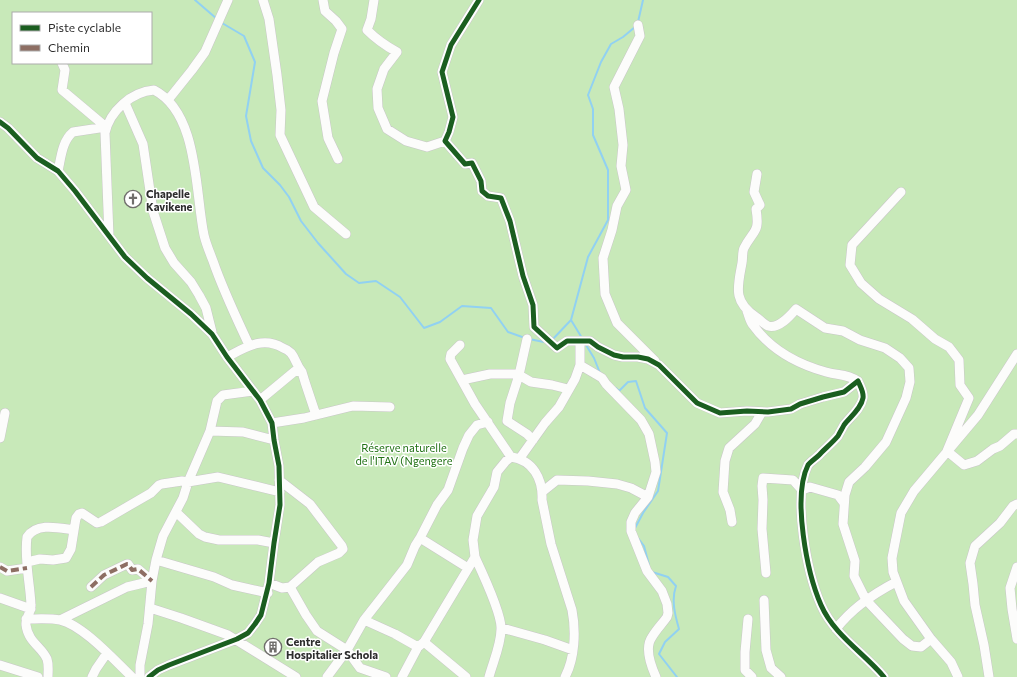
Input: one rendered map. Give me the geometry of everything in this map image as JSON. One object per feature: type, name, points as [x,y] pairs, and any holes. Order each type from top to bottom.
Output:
[{"type":"street","points":[[168,100],[205,52],[228,0]]},
{"type":"street","points":[[263,0],[269,19],[277,74],[281,110],[280,135],[314,207],[346,234]]},
{"type":"street","points":[[323,0],[325,11],[342,29],[334,53],[322,102],[328,138],[338,159]]},
{"type":"street","points":[[374,0],[371,19],[367,30],[389,48],[397,52],[384,69],[377,89],[378,108],[387,129],[406,141],[427,147],[445,142]]},
{"type":"street","points":[[445,142],[453,117],[442,72],[451,45],[479,0]]},
{"type":"street","points":[[638,24],[640,36],[614,87],[619,109],[623,145],[621,166],[626,190],[617,206],[612,230],[603,258],[605,294],[617,323],[697,403],[720,413],[747,411],[768,412],[791,409],[800,404],[844,392],[858,381]]},
{"type":"street","points":[[62,64],[65,70],[62,90],[70,95],[106,127]]},
{"type":"street","points":[[109,236],[106,127],[112,114],[125,103],[138,94],[154,90],[168,100],[180,118],[189,142],[196,175],[204,235],[223,291],[249,345]]},
{"type":"street","points":[[125,103],[143,144],[153,211],[165,248],[174,263],[191,282],[200,295],[206,308],[212,334]]},
{"type":"street","points":[[0,122],[8,128],[36,158],[58,171],[126,257],[147,278],[191,314],[212,334],[227,357],[260,400],[272,422],[279,466],[280,505],[268,593],[261,615],[248,633],[237,639],[169,664],[149,677]]},
{"type":"street","points":[[58,171],[64,147],[69,135],[74,132],[106,127]]},
{"type":"street","points":[[445,142],[465,164],[472,163],[481,182],[482,191],[488,196],[502,198],[510,221],[523,276],[533,305],[534,327],[557,348],[568,341],[590,341],[614,355],[648,359],[659,365]]},
{"type":"street","points":[[757,174],[754,192],[760,205],[756,209],[759,223],[743,249],[742,263],[738,280],[738,296],[747,311],[752,324],[782,354],[804,366],[828,373],[849,375],[858,381],[863,392],[863,399],[857,411],[845,425],[838,437],[809,464],[802,490],[803,524],[805,549],[821,605],[836,629],[884,677]]},
{"type":"street","points":[[901,192],[852,245],[850,266],[861,283],[879,299],[912,320],[949,347],[959,360],[960,385],[969,398],[947,451]]},
{"type":"street","points":[[747,311],[769,326],[776,326],[787,320],[796,309],[825,328],[843,331],[860,340],[885,348],[900,358],[909,368],[910,382],[906,398],[886,442],[865,467],[849,482],[845,495],[843,524],[855,562],[854,576],[866,600],[902,639],[912,646],[920,647],[932,639]]},
{"type":"street","points":[[527,339],[519,375],[510,403],[507,421],[527,434],[533,440]]},
{"type":"street","points":[[227,357],[249,345],[270,342],[280,346],[292,354],[297,367],[302,372],[304,382],[316,414]]},
{"type":"street","points":[[489,677],[502,628],[485,578],[474,557],[472,540],[477,516],[494,487],[498,472],[506,461],[516,457],[533,440],[559,407],[575,379],[580,365],[580,342]]},
{"type":"street","points":[[460,345],[451,354],[450,359],[475,404],[516,457],[534,468],[539,477],[551,544],[572,610],[574,621],[573,650],[565,677]]},
{"type":"street","points":[[958,677],[952,662],[932,639],[904,601],[893,572],[892,558],[901,513],[914,491],[978,415],[1017,354]]},
{"type":"street","points":[[580,365],[602,378],[641,420],[649,434],[656,472],[648,498],[635,513],[631,532],[647,571],[662,591],[667,604],[667,617],[650,639],[648,646],[648,653],[656,677]]},
{"type":"street","points":[[260,400],[295,371],[302,372]]},
{"type":"street","points":[[462,380],[496,374],[519,375],[531,382],[568,389]]},
{"type":"street","points":[[140,677],[140,666],[150,608],[152,581],[163,536],[176,512],[210,431],[217,401],[223,395],[253,391]]},
{"type":"street","points":[[272,422],[304,418],[352,406],[390,407]]},
{"type":"street","points":[[732,522],[730,510],[723,492],[725,461],[729,448],[754,424],[762,412]]},
{"type":"street","points":[[0,438],[5,413]]},
{"type":"street","points":[[327,677],[347,650],[364,620],[408,565],[414,546],[420,538],[433,512],[448,490],[469,435],[477,425],[488,422]]},
{"type":"street","points":[[210,431],[243,432],[274,440]]},
{"type":"street","points":[[947,451],[964,465],[977,461],[993,449],[1000,446],[1014,434],[1017,434]]},
{"type":"street","points":[[0,567],[7,571],[40,559],[53,560],[66,558],[71,549],[76,518],[79,514],[82,513],[98,523],[151,493],[159,484],[182,481],[188,482],[218,477],[280,492]]},
{"type":"street","points":[[766,573],[762,529],[763,478],[793,480],[802,490]]},
{"type":"street","points":[[269,583],[282,588],[290,587],[318,562],[339,553],[343,549],[320,515],[310,504],[279,480]]},
{"type":"street","points":[[542,492],[557,480],[588,481],[617,484],[631,488],[648,498]]},
{"type":"street","points":[[802,490],[810,487],[838,495],[844,503]]},
{"type":"street","points":[[989,677],[975,605],[970,563],[975,546],[1000,523],[1013,506],[1017,504]]},
{"type":"street","points":[[176,512],[199,534],[206,537],[219,540],[258,540],[274,543]]},
{"type":"street","points":[[48,677],[48,660],[45,654],[33,642],[27,630],[26,624],[26,618],[31,609],[27,565],[27,539],[29,534],[41,527],[74,530]]},
{"type":"street","points":[[420,538],[468,568]]},
{"type":"street","points":[[402,677],[474,557]]},
{"type":"street","points":[[156,560],[214,577],[232,585],[268,593]]},
{"type":"street","points":[[91,587],[104,575],[127,564],[132,570],[138,569],[152,581]]},
{"type":"street","points":[[1017,567],[1010,588],[1014,596],[1017,639]]},
{"type":"street","points":[[60,620],[126,587],[152,581]]},
{"type":"street","points":[[836,629],[846,616],[866,600],[896,582]]},
{"type":"street","points":[[290,587],[317,631],[347,650],[360,668],[386,677]]},
{"type":"street","points":[[0,598],[31,609]]},
{"type":"street","points":[[764,600],[766,650],[771,668],[781,677]]},
{"type":"street","points":[[150,608],[237,639],[296,677]]},
{"type":"street","points":[[26,618],[60,620],[71,625],[91,638],[132,677]]},
{"type":"street","points":[[748,619],[745,670],[752,677]]},
{"type":"street","points":[[364,620],[421,645],[466,677]]},
{"type":"street","points":[[502,628],[545,640],[573,650]]},
{"type":"street","points":[[92,677],[107,653]]},
{"type":"street","points":[[0,665],[38,677]]},
{"type":"green space","name":"Réserve naturelle de l'ITAV (Ngengere","points":[[0,0],[1017,0],[1017,677],[0,677]]},
{"type":"waterway","points":[[195,0],[217,19]]},
{"type":"waterway","points":[[638,22],[643,0]]},
{"type":"waterway","points":[[222,23],[244,36],[255,62],[246,116],[251,141],[263,168],[280,185],[289,197],[301,221],[318,243],[346,274],[359,283],[376,281],[400,297],[424,328],[440,322],[462,306],[491,308],[508,332],[525,338]]},
{"type":"waterway","points":[[552,340],[571,320],[588,257],[608,220],[608,170],[593,135],[593,109],[588,95],[601,62],[611,44],[623,37],[635,27]]},
{"type":"waterway","points":[[571,320],[582,338]]},
{"type":"waterway","points":[[529,339],[544,342]]},
{"type":"waterway","points":[[586,345],[594,358],[600,373]]},
{"type":"waterway","points":[[616,388],[619,391],[628,382],[636,381],[645,408],[667,433],[658,491],[643,513],[634,530]]},
{"type":"waterway","points":[[638,538],[644,546],[649,565]]},
{"type":"waterway","points":[[652,572],[668,577],[676,586],[674,602],[679,629],[665,642],[659,654],[677,677]]},
{"type":"marked path","points":[[91,587],[104,575],[127,564],[132,570],[138,569],[152,581]]},
{"type":"marked path","points":[[0,567],[7,571],[27,568]]},
{"type":"cycle path","points":[[479,0],[451,45],[442,72],[453,117],[445,141],[465,164],[472,163],[481,181],[482,191],[488,196],[501,198],[510,221],[523,276],[533,305],[534,327],[557,348],[567,341],[590,341],[614,355],[648,359],[659,365],[697,403],[720,413],[747,411],[768,412],[791,409],[800,404],[844,392],[858,381],[862,389],[863,396],[860,406],[844,425],[838,436],[808,465],[803,479],[801,515],[803,535],[811,574],[821,605],[841,635],[884,677]]},
{"type":"cycle path","points":[[0,122],[8,128],[37,158],[58,171],[125,257],[212,334],[227,357],[260,400],[272,423],[279,466],[280,505],[269,583],[261,615],[248,633],[237,639],[169,665],[158,670],[149,677]]},
{"type":"place","name":"Chapelle Kavikene","points":[[133,199]]},
{"type":"place","name":"Centre Hospitalier Schola","points":[[273,647]]}]
